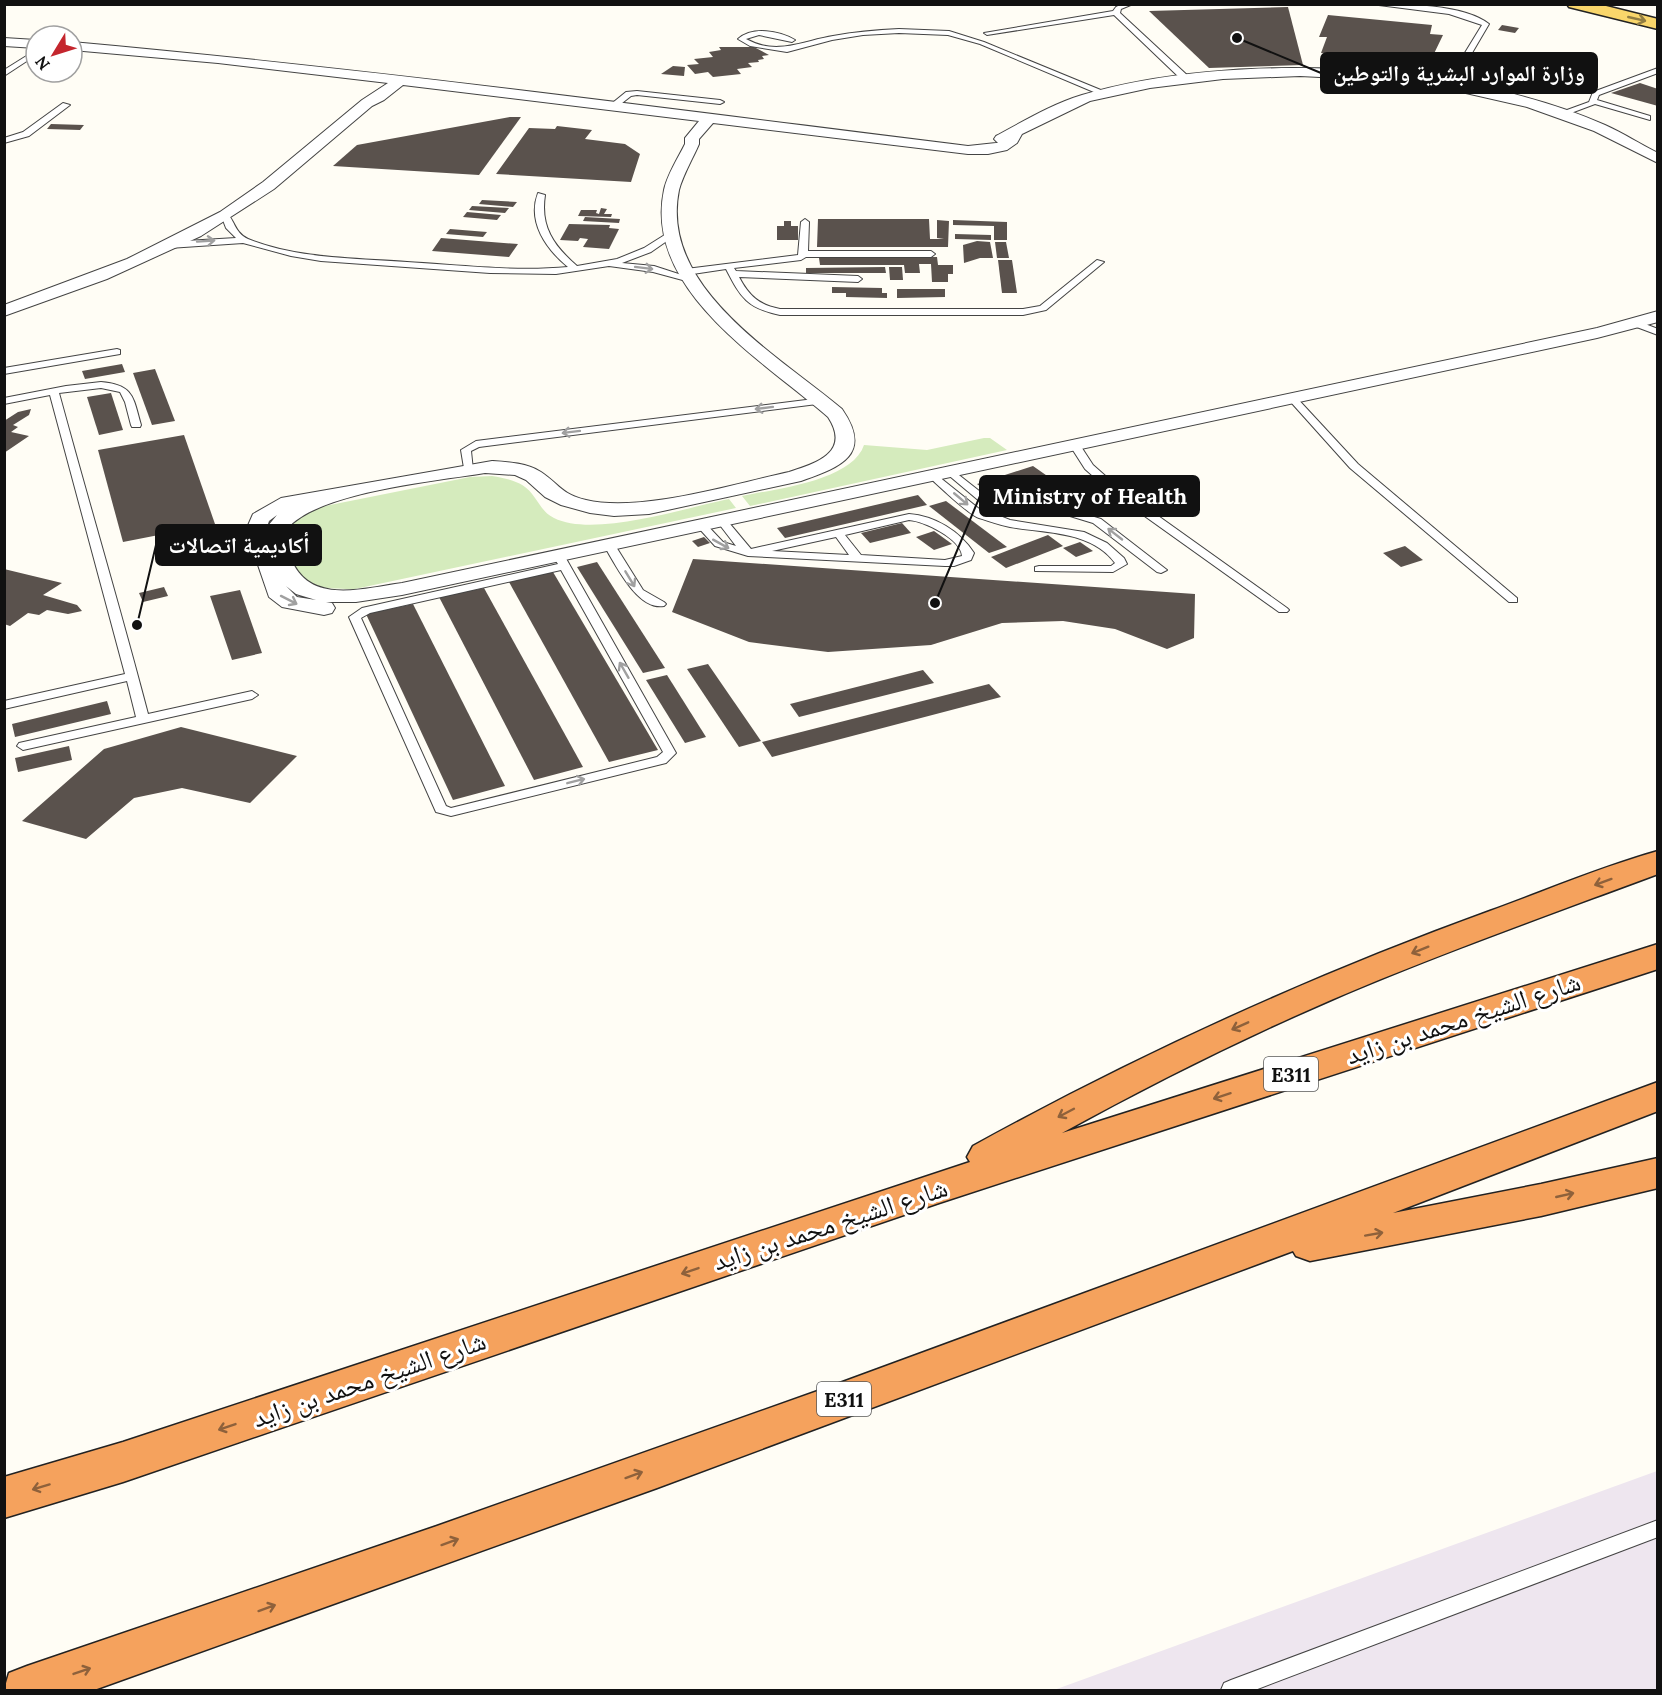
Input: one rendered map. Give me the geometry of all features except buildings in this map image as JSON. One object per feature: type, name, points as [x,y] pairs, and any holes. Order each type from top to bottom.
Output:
[{"type":"highway","points":[[925,1192],[1060,1115],[1161,1064],[1317,991],[1441,941],[1658,862]]},
{"type":"highway","name":"شارع الشيخ محمد بن زايد","points":[[4,1498],[123,1462],[925,1192],[1658,956]]},
{"type":"highway","name":"E311","points":[[27,1690],[274,1606],[1234,1258],[1658,1096]]},
{"type":"highway","points":[[1234,1258],[1391,1231],[1658,1173]]},
{"type":"main road","points":[[1575,4],[1658,24]]},
{"type":"street","points":[[4,42],[24,43]]},
{"type":"street","points":[[84,47],[218,59],[395,79],[717,117],[968,150],[988,150],[1010,143],[1015,134],[1054,111],[1104,93],[1185,78],[1247,73],[1313,72],[1381,77],[1448,87],[1515,101],[1560,114],[1622,139],[1658,159]]},
{"type":"street","points":[[4,311],[116,269],[169,245],[225,215],[285,173],[367,103],[379,97],[395,79]]},
{"type":"street","points":[[717,117],[703,138],[692,144],[675,177],[668,214],[678,256],[688,276],[707,303],[729,327],[822,401],[845,424],[848,436],[844,449],[834,460],[817,470],[794,477],[610,517],[589,517],[555,506],[547,497],[538,479],[516,469],[501,467],[470,468],[345,493],[296,500],[266,513],[257,524],[256,530],[273,559],[277,592],[282,598],[300,606],[328,608],[344,606],[561,561],[609,544],[1637,324],[1658,316]]},
{"type":"lane","points":[[1116,13],[1118,8],[1130,4]]},
{"type":"lane","points":[[1374,4],[1471,16],[1486,24],[1448,87]]},
{"type":"lane","points":[[987,33],[1116,13]]},
{"type":"lane","points":[[1116,13],[1185,78]]},
{"type":"lane","points":[[792,40],[761,33],[747,35],[741,39],[752,45],[787,50],[831,38],[863,33],[899,31],[949,33],[982,42],[1104,93]]},
{"type":"lane","points":[[4,75],[24,61]]},
{"type":"lane","points":[[1594,101],[1596,94],[1658,70]]},
{"type":"lane","points":[[614,105],[629,94],[637,93],[720,102]]},
{"type":"lane","points":[[1560,114],[1594,101],[1647,118]]},
{"type":"lane","points":[[4,141],[26,134],[66,105]]},
{"type":"lane","points":[[542,195],[538,216],[540,227],[552,248],[574,268]]},
{"type":"lane","points":[[225,215],[230,228],[243,240]]},
{"type":"lane","points":[[803,254],[805,222]]},
{"type":"lane","points":[[596,266],[647,250],[671,234]]},
{"type":"lane","points":[[169,245],[243,240],[291,253],[337,259],[486,270],[596,266],[647,268],[688,276],[798,258],[803,254],[931,254]]},
{"type":"lane","points":[[731,270],[749,301],[761,308],[780,312],[1023,312],[1043,308],[1100,262]]},
{"type":"lane","points":[[731,270],[858,279]]},
{"type":"lane","points":[[1637,324],[1658,332]]},
{"type":"lane","points":[[4,371],[117,352]]},
{"type":"lane","points":[[4,401],[100,385],[122,389],[136,425]]},
{"type":"lane","points":[[54,392],[100,564],[111,593],[143,720]]},
{"type":"lane","points":[[1292,398],[1354,466],[1513,600]]},
{"type":"lane","points":[[470,468],[466,450],[476,444],[822,401]]},
{"type":"lane","points":[[1074,444],[1089,467],[1115,490],[1283,610]]},
{"type":"lane","points":[[942,473],[977,512],[1071,513],[1089,517],[1103,525],[1161,570]]},
{"type":"lane","points":[[942,473],[1008,523],[1080,534],[1103,545],[1117,557],[1121,564],[1113,569],[1039,569]]},
{"type":"lane","points":[[701,525],[719,544],[748,553],[954,564],[967,558],[968,553],[939,525],[918,517],[900,518],[748,553]]},
{"type":"lane","points":[[721,520],[748,553]]},
{"type":"lane","points":[[838,532],[857,558]]},
{"type":"lane","points":[[609,544],[639,592],[660,604]]},
{"type":"lane","points":[[415,590],[355,616],[439,806],[451,812],[661,760],[670,753],[561,561]]},
{"type":"lane","points":[[4,705],[131,676]]},
{"type":"lane","points":[[23,746],[252,695]]},
{"type":"lane","points":[[1231,1690],[1658,1528]]},
{"type":"shaded area","points":[[1657,1471],[1657,1690],[1054,1690]]},
{"type":"green space","points":[[990,438],[1007,450],[750,506],[742,496],[792,486],[829,475],[845,467],[857,457],[864,445],[927,450]]},
{"type":"green space","points":[[492,476],[522,485],[548,514],[571,523],[592,525],[615,523],[729,499],[736,508],[355,589],[325,588],[307,581],[296,566],[284,539],[294,523],[320,507],[470,477]]},
{"type":"place","name":"وزارة الموارد البشرية والتوطين","points":[[1237,38]]},
{"type":"place","name":"Ministry of Health","points":[[935,603]]},
{"type":"place","name":"أكاديمية اتصالات","points":[[137,625]]}]
